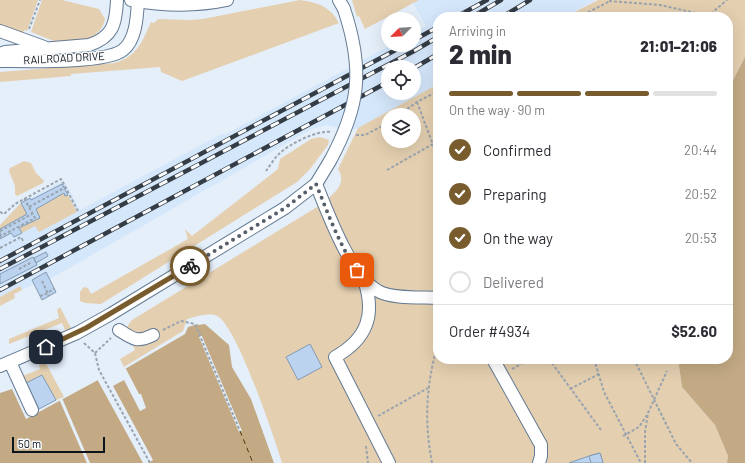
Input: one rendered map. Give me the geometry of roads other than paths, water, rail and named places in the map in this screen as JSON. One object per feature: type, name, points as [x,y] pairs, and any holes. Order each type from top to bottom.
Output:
[{"type":"street","name":"RAILROAD DRIVE","points":[[0,54],[5,52],[89,45],[101,41],[111,31],[116,18],[118,0]]},
{"type":"street","points":[[134,1],[179,6],[227,0]]},
{"type":"street","name":"RAILROAD DRIVE","points":[[0,61],[87,59],[108,57],[122,51],[129,42],[136,22],[134,1]]},
{"type":"street","points":[[32,410],[5,364],[77,334],[285,208],[316,184],[330,162],[348,127],[356,89],[356,57],[351,31],[341,5]]},
{"type":"street","points":[[0,31],[47,48]]},
{"type":"street","points":[[316,184],[351,261],[364,280],[368,293],[370,311],[366,324],[358,340],[347,350],[335,357],[389,463]]},
{"type":"street","points":[[364,280],[378,291],[389,295],[433,298]]},
{"type":"street","points":[[111,314],[116,333],[127,346]]},
{"type":"street","points":[[116,333],[138,340],[145,339],[153,335]]},
{"type":"street","points":[[496,364],[541,445],[541,456],[539,463]]},
{"type":"railway","points":[[465,12],[487,0]]},
{"type":"railway","points":[[481,12],[501,0]]},
{"type":"railway","points":[[510,12],[530,0]]},
{"type":"railway","points":[[421,36],[433,30]]},
{"type":"railway","points":[[0,269],[433,40]]},
{"type":"railway","points":[[0,261],[392,52]]},
{"type":"railway","points":[[421,64],[433,57]]},
{"type":"railway","points":[[0,290],[381,86]]}]
